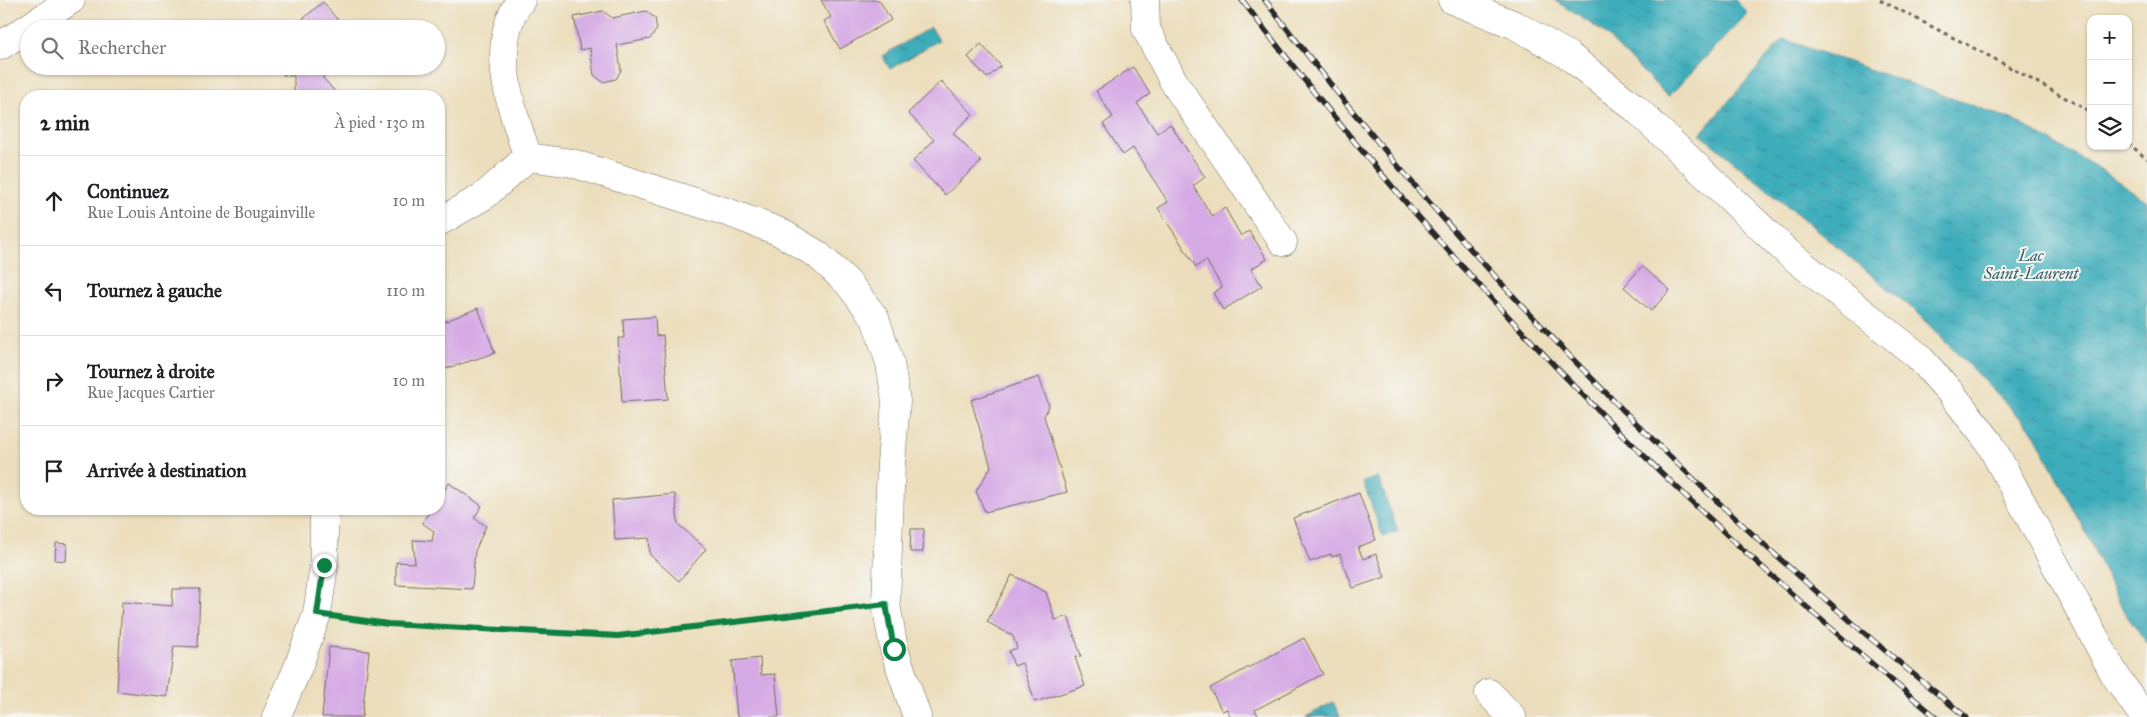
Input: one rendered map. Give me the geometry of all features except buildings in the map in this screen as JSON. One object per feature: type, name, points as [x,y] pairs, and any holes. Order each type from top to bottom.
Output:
[{"type":"street","points":[[40,20],[71,0]]},
{"type":"street","points":[[521,0],[505,35],[505,71],[512,111],[528,157]]},
{"type":"street","points":[[1145,0],[1146,29],[1175,84],[1284,242]]},
{"type":"street","points":[[1452,0],[1515,26],[1568,56],[1635,108],[1787,252],[1918,356],[1951,393],[1989,442],[2115,675],[2144,717]]},
{"type":"street","points":[[0,46],[20,33]]},
{"type":"street","points":[[445,219],[484,196],[528,157],[572,163],[730,213],[780,232],[818,255],[848,283],[875,318],[890,363],[896,401],[891,463],[886,604],[894,649],[917,717]]},
{"type":"street","points":[[276,717],[297,670],[317,614],[324,565],[324,515]]},
{"type":"street","points":[[1489,693],[1512,717]]},
{"type":"path","points":[[1880,0],[1991,57],[2087,110]]},
{"type":"path","points":[[2132,146],[2147,159]]},
{"type":"path","points":[[317,614],[388,624],[618,636],[886,604]]},
{"type":"water","points":[[1554,0],[1735,0],[1748,13],[1668,97],[1602,31]]},
{"type":"water","points":[[931,27],[939,40],[890,69],[882,56]]},
{"type":"water","name":"Lac Saint-Laurent","points":[[1783,39],[2014,120],[2100,169],[2147,201],[2147,643],[2124,612],[2080,521],[2032,430],[1913,309],[1700,134]]},
{"type":"water","points":[[1378,477],[1398,531],[1383,537],[1363,482]]},
{"type":"water","points":[[1333,702],[1340,716],[1306,717]]},
{"type":"railway","points":[[1242,0],[1319,99],[1399,195],[1482,288],[1568,379],[1656,467],[1747,553],[1840,636],[1936,717]]},
{"type":"railway","points":[[1265,0],[1423,196],[1593,380],[1683,469],[1774,554],[1869,637],[1966,717]]},
{"type":"route","points":[[324,565],[317,614],[388,624],[618,636],[886,604],[894,649]]}]
